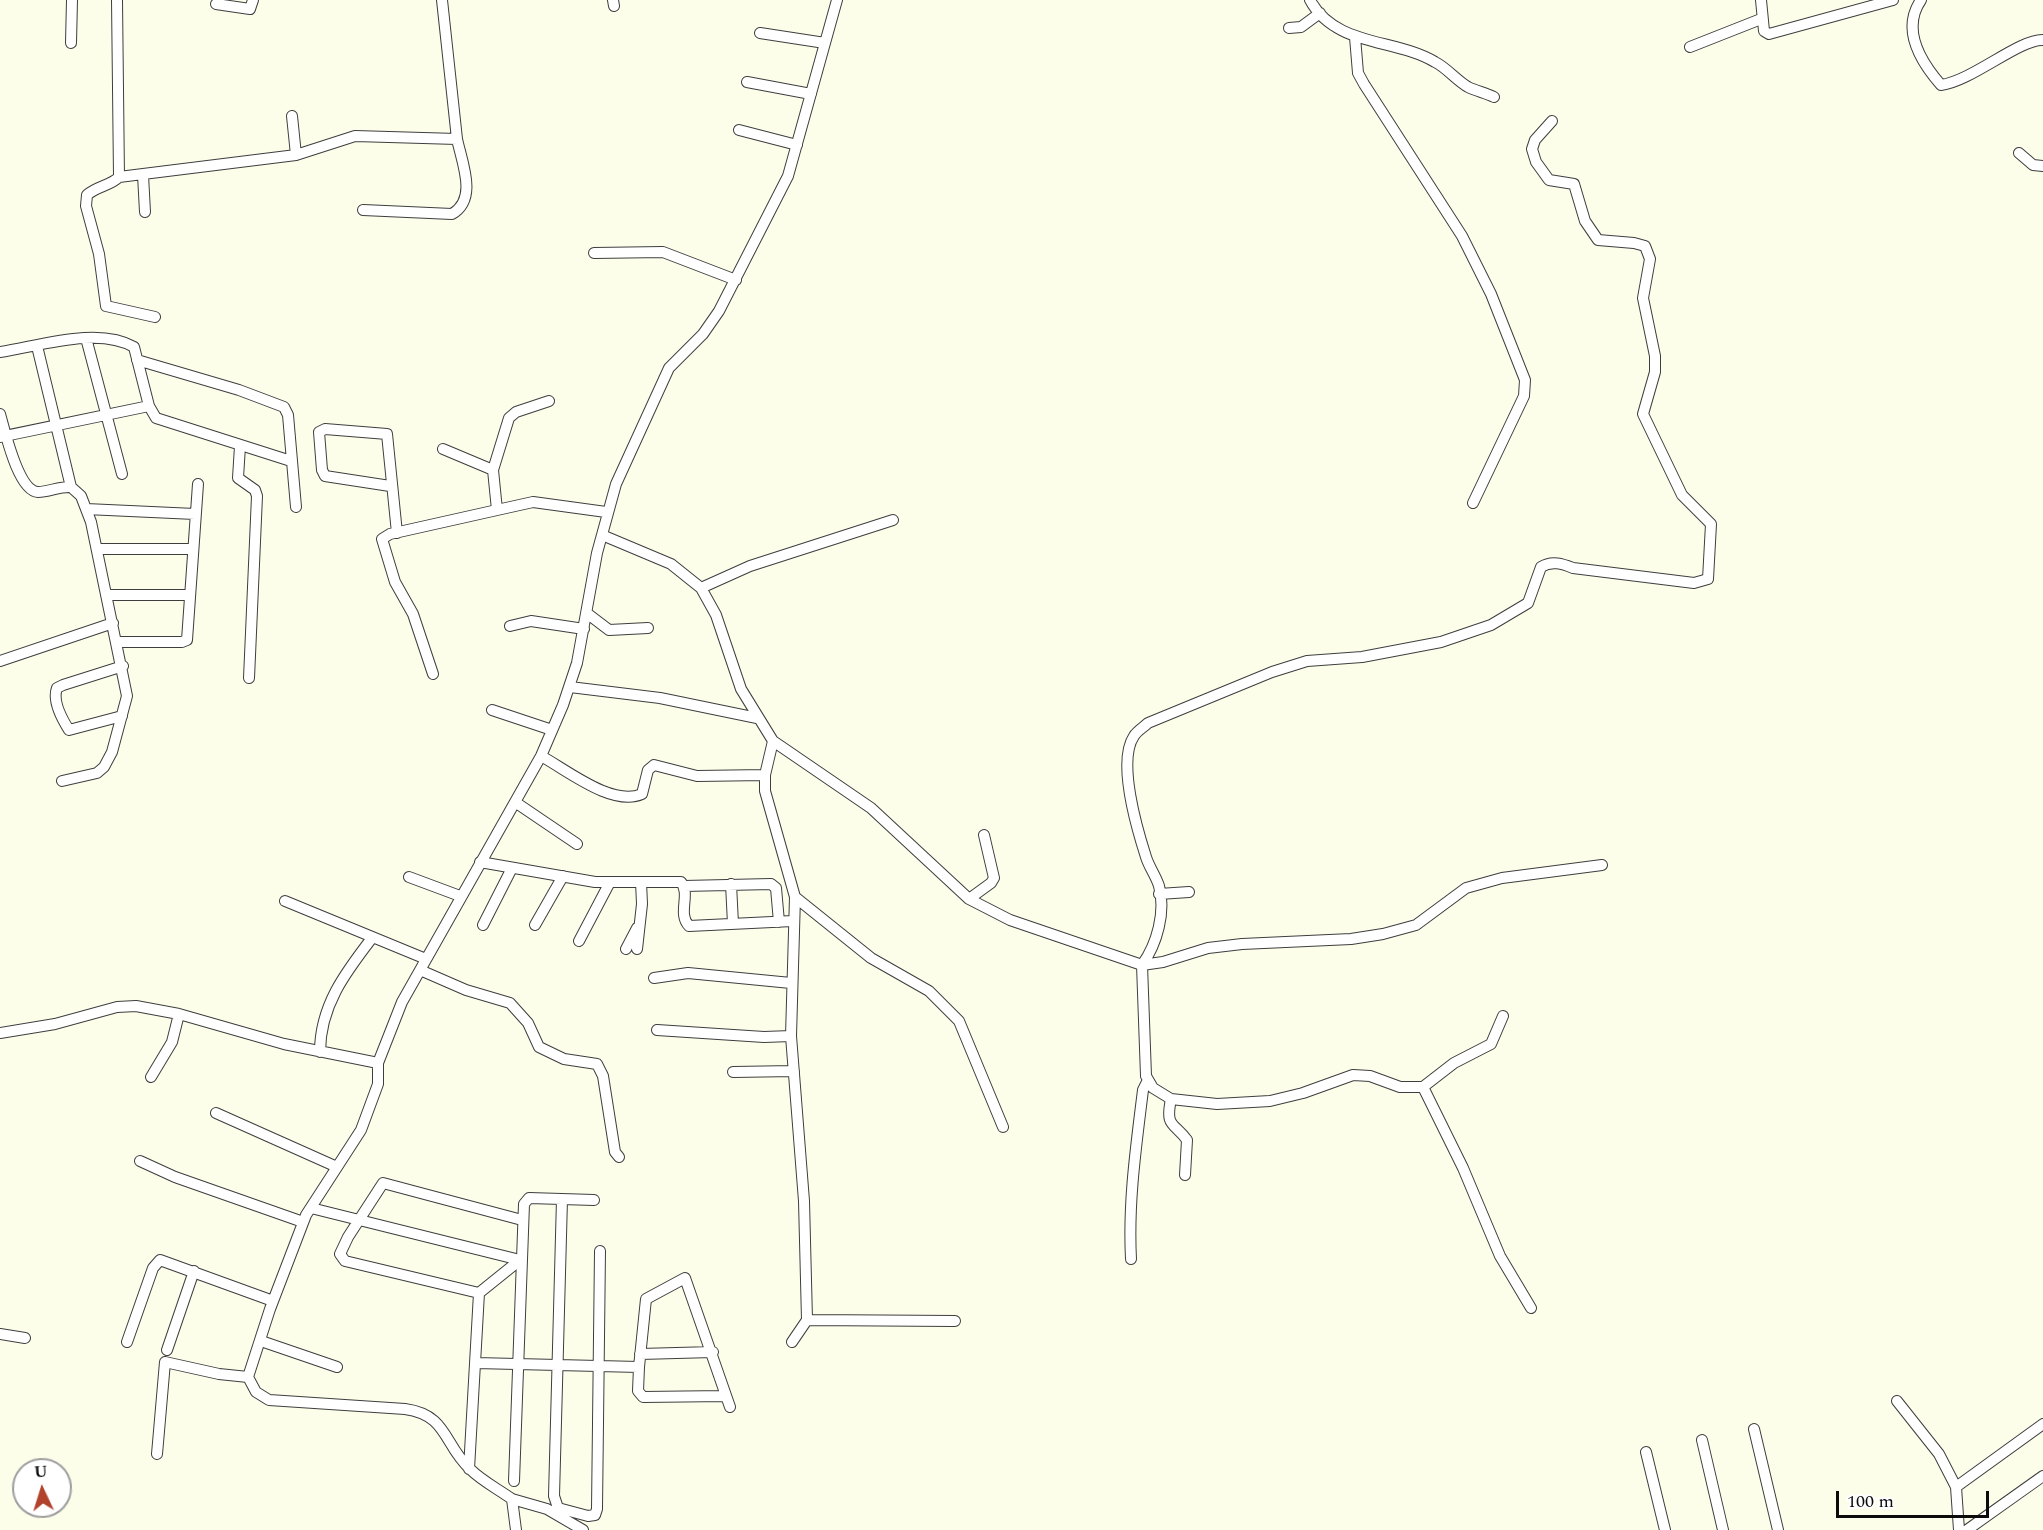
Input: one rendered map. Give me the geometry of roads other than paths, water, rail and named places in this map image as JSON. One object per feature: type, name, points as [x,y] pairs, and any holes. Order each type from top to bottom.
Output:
[{"type":"street","points":[[71,43],[72,0]]},
{"type":"street","points":[[117,0],[119,177]]},
{"type":"street","points":[[216,4],[250,9],[253,0]]},
{"type":"street","points":[[363,210],[452,214],[463,208],[467,197],[457,138],[442,0]]},
{"type":"street","points":[[584,1530],[547,1509],[512,1499],[469,1469],[441,1427],[426,1414],[405,1409],[269,1400],[256,1392],[248,1377],[273,1301],[303,1222],[361,1130],[378,1084],[378,1063],[402,1002],[541,756],[570,687],[588,614],[606,512],[627,458],[669,368],[703,334],[736,280],[788,176],[837,0]]},
{"type":"street","points":[[1310,0],[1320,13],[1355,46],[1364,84],[1462,236],[1491,294],[1525,380],[1524,396],[1473,503]]},
{"type":"street","points":[[1761,0],[1761,19],[1764,31],[1769,34],[1893,0]]},
{"type":"street","points":[[1921,0],[1912,13],[1911,27],[1930,73],[1941,85],[1965,77],[2028,44],[2043,40]]},
{"type":"street","points":[[1289,28],[1301,27],[1320,13]]},
{"type":"street","points":[[1690,47],[1761,19]]},
{"type":"street","points":[[760,33],[825,43]]},
{"type":"street","points":[[1355,46],[1403,48],[1436,62],[1468,87],[1494,97]]},
{"type":"street","points":[[747,82],[811,94]]},
{"type":"street","points":[[292,116],[296,155]]},
{"type":"street","points":[[1503,1016],[1491,1044],[1454,1063],[1423,1087],[1400,1087],[1370,1076],[1353,1075],[1303,1093],[1270,1101],[1217,1104],[1171,1099],[1153,1088],[1148,1080],[1144,1058],[1142,965],[1159,928],[1160,894],[1134,816],[1128,763],[1134,736],[1148,723],[1272,672],[1307,661],[1373,655],[1441,642],[1491,626],[1528,603],[1542,567],[1546,564],[1559,563],[1573,568],[1694,583],[1708,579],[1711,524],[1682,495],[1643,414],[1655,372],[1655,356],[1643,298],[1650,259],[1646,246],[1598,240],[1585,221],[1574,184],[1549,180],[1542,175],[1533,149],[1535,140],[1552,121]]},
{"type":"street","points":[[739,130],[797,145]]},
{"type":"street","points":[[155,317],[106,306],[99,254],[86,206],[87,195],[92,190],[114,182],[119,177],[296,155],[355,136],[457,138]]},
{"type":"street","points":[[2019,153],[2033,165],[2043,166]]},
{"type":"street","points":[[143,175],[145,212]]},
{"type":"street","points":[[594,253],[663,252],[736,280]]},
{"type":"street","points":[[0,352],[98,336],[123,340],[134,346],[148,406],[156,418],[291,461]]},
{"type":"street","points":[[86,338],[104,415],[122,474]]},
{"type":"street","points":[[37,346],[58,425],[71,487],[81,496],[97,549],[123,666],[127,696],[112,752],[104,767],[97,773],[62,781]]},
{"type":"street","points":[[137,360],[278,403],[284,407],[288,415],[296,507]]},
{"type":"street","points":[[497,510],[493,470],[509,418],[516,412],[549,401]]},
{"type":"street","points":[[3,437],[148,406]]},
{"type":"street","points":[[0,414],[3,437],[28,488],[38,492],[71,487]]},
{"type":"street","points":[[390,486],[325,476],[322,470],[319,432],[325,429],[387,434],[390,486],[397,533]]},
{"type":"street","points":[[240,446],[238,478],[255,490],[257,496],[249,678]]},
{"type":"street","points":[[443,449],[493,470]]},
{"type":"street","points":[[117,642],[186,641],[198,484]]},
{"type":"street","points":[[433,674],[413,614],[395,582],[382,539],[397,533],[533,502],[606,512]]},
{"type":"street","points":[[86,509],[195,514]]},
{"type":"street","points":[[701,588],[750,566],[893,520]]},
{"type":"street","points":[[602,535],[671,564],[701,588],[716,615],[741,689],[773,741],[871,808],[969,899],[1010,920],[1142,965],[1163,962],[1219,946],[1302,943],[1383,934],[1416,925],[1466,888],[1502,878],[1602,865]]},
{"type":"street","points":[[97,549],[193,549]]},
{"type":"street","points":[[107,595],[190,595]]},
{"type":"street","points":[[588,614],[609,630],[648,628]]},
{"type":"street","points":[[510,626],[531,621],[584,629]]},
{"type":"street","points":[[0,662],[113,623]]},
{"type":"street","points":[[122,716],[69,730],[58,711],[55,692],[59,687],[123,666]]},
{"type":"street","points":[[570,687],[660,698],[757,718]]},
{"type":"street","points":[[492,710],[552,730]]},
{"type":"street","points":[[773,741],[765,775],[765,791],[795,897],[791,1036],[804,1202],[807,1320],[792,1342]]},
{"type":"street","points":[[541,756],[609,794],[624,798],[642,794],[648,770],[654,765],[697,776],[765,775]]},
{"type":"street","points":[[515,802],[577,844]]},
{"type":"street","points":[[969,899],[993,881],[994,869],[984,836]]},
{"type":"street","points":[[480,862],[610,882],[681,882],[684,886],[684,918],[689,926],[793,921]]},
{"type":"street","points":[[483,925],[512,868]]},
{"type":"street","points":[[536,925],[563,876]]},
{"type":"street","points":[[410,877],[460,896]]},
{"type":"street","points":[[579,941],[610,882]]},
{"type":"street","points":[[632,949],[641,919],[641,882]]},
{"type":"street","points":[[731,884],[733,924]]},
{"type":"street","points":[[684,886],[771,884],[776,888],[779,922]]},
{"type":"street","points":[[1160,894],[1189,892]]},
{"type":"street","points":[[795,897],[871,958],[929,991],[959,1021],[1002,1127]]},
{"type":"street","points":[[285,901],[426,959]]},
{"type":"street","points":[[320,1052],[324,1015],[341,979],[372,938]]},
{"type":"street","points":[[420,970],[466,990],[510,1003],[528,1023],[539,1047],[564,1059],[597,1064],[603,1076],[615,1152],[619,1157]]},
{"type":"street","points":[[654,978],[688,973],[791,983]]},
{"type":"street","points":[[0,1033],[55,1024],[117,1007],[136,1006],[179,1014],[246,1034],[320,1052],[378,1063]]},
{"type":"street","points":[[151,1077],[172,1042],[179,1014]]},
{"type":"street","points":[[657,1030],[764,1037],[791,1036]]},
{"type":"street","points":[[733,1072],[794,1071]]},
{"type":"street","points":[[1131,1259],[1129,1218],[1133,1169],[1143,1090],[1148,1080]]},
{"type":"street","points":[[1423,1087],[1463,1167],[1500,1256],[1531,1308]]},
{"type":"street","points":[[1171,1099],[1169,1111],[1171,1125],[1187,1140],[1185,1175]]},
{"type":"street","points":[[216,1113],[337,1167]]},
{"type":"street","points":[[140,1161],[303,1222]]},
{"type":"street","points":[[479,1293],[342,1260],[341,1252],[383,1183],[522,1220]]},
{"type":"street","points":[[514,1480],[519,1366],[520,1260],[524,1204],[527,1199],[594,1200]]},
{"type":"street","points":[[562,1199],[554,1502],[561,1510],[588,1516],[595,1515],[597,1509],[600,1251]]},
{"type":"street","points":[[311,1208],[520,1260]]},
{"type":"street","points":[[127,1342],[155,1263],[165,1260],[273,1301]]},
{"type":"street","points":[[469,1469],[479,1293],[520,1260]]},
{"type":"street","points":[[167,1350],[194,1271]]},
{"type":"street","points":[[725,1396],[641,1396],[638,1391],[639,1367],[646,1299],[684,1278],[687,1279],[730,1407]]},
{"type":"street","points":[[807,1320],[955,1321]]},
{"type":"street","points":[[0,1334],[25,1338]]},
{"type":"street","points":[[261,1341],[337,1367]]},
{"type":"street","points":[[640,1354],[713,1352]]},
{"type":"street","points":[[157,1454],[165,1362],[219,1374],[248,1377]]},
{"type":"street","points":[[476,1363],[519,1366],[639,1367]]},
{"type":"street","points":[[1897,1401],[1939,1454],[1956,1487],[1959,1530]]},
{"type":"street","points":[[1956,1487],[2043,1424]]},
{"type":"street","points":[[1755,1429],[1778,1530]]},
{"type":"street","points":[[1702,1440],[1724,1530]]},
{"type":"street","points":[[1646,1452],[1665,1530]]},
{"type":"street","points":[[1967,1530],[2043,1476]]},
{"type":"street","points":[[512,1499],[516,1530]]}]
